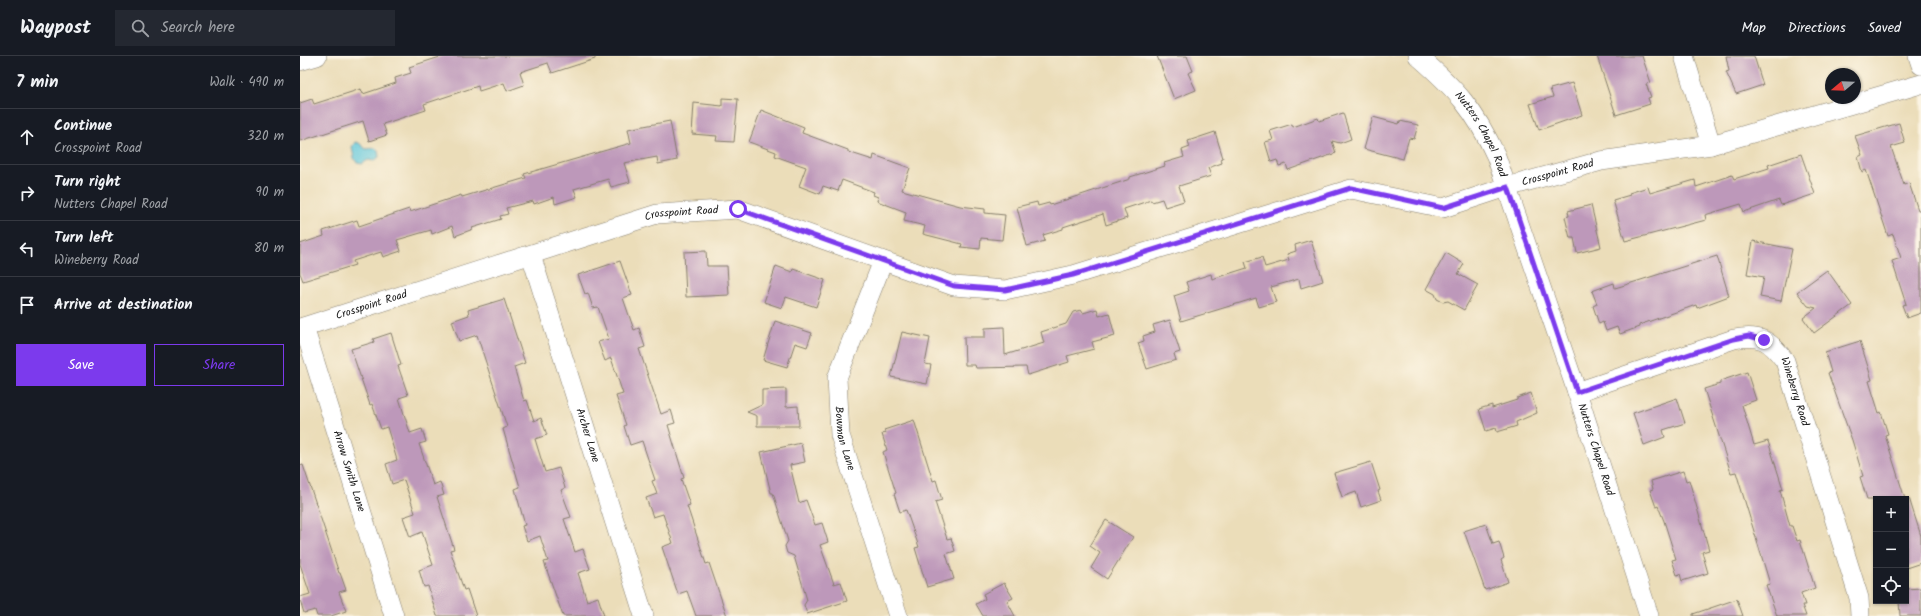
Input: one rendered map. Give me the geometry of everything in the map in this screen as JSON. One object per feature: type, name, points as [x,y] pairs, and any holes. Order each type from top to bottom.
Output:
[{"type":"street","points":[[300,61],[317,56]]},
{"type":"street","name":"Nutters Chapel Road","points":[[1418,56],[1452,87],[1470,108],[1486,133],[1508,187],[1577,392],[1649,616]]},
{"type":"street","points":[[1684,56],[1711,145]]},
{"type":"street","points":[[1918,56],[1921,65]]},
{"type":"street","name":"Crosspoint Road","points":[[302,328],[657,214],[738,209],[954,286],[1005,290],[1073,275],[1351,188],[1443,208],[1508,187],[1601,161],[1711,145],[1921,84]]},
{"type":"street","name":"Archer Lane","points":[[531,254],[644,616]]},
{"type":"street","name":"Bowman Lane","points":[[883,261],[838,378],[840,435],[898,616]]},
{"type":"street","name":"Arrow Smith Lane","points":[[302,328],[394,616]]},
{"type":"street","name":"Wineberry Road","points":[[1577,392],[1734,339],[1749,336],[1764,340],[1776,348],[1785,361],[1859,598],[1860,616]]},
{"type":"water","points":[[355,142],[359,143],[366,149],[375,148],[378,150],[379,157],[374,161],[368,160],[362,164],[357,163],[354,158],[352,147]]},
{"type":"building","points":[[443,56],[595,56],[595,59],[552,73],[548,63],[520,72],[524,85],[507,91],[504,83],[479,91],[478,86],[424,104],[426,110],[383,124],[387,135],[369,141],[363,121],[300,141],[300,103],[312,99],[314,104],[361,89],[363,94],[396,83],[395,78],[411,73],[409,67]]},
{"type":"building","points":[[1157,56],[1187,56],[1193,71],[1188,73],[1196,90],[1174,99]]},
{"type":"building","points":[[1597,56],[1642,56],[1651,83],[1646,84],[1651,97],[1648,98],[1650,104],[1616,115]]},
{"type":"building","points":[[1726,56],[1754,56],[1763,85],[1736,94],[1726,72],[1729,71]]},
{"type":"building","points":[[1572,83],[1582,115],[1539,130],[1530,104],[1553,97],[1550,89]]},
{"type":"building","points":[[722,98],[738,99],[734,142],[716,141],[717,136],[692,134],[694,103],[722,106]]},
{"type":"building","points":[[761,110],[804,127],[802,133],[848,150],[848,152],[873,160],[874,155],[910,168],[902,190],[960,206],[985,209],[985,213],[1005,215],[1002,240],[981,238],[980,249],[961,247],[962,244],[923,234],[925,226],[904,221],[906,212],[877,201],[878,197],[873,195],[874,192],[842,180],[838,191],[823,186],[820,194],[799,186],[806,167],[775,156],[776,152],[749,142]]},
{"type":"building","points":[[1343,113],[1351,139],[1340,143],[1332,141],[1336,153],[1288,170],[1286,164],[1279,166],[1277,160],[1271,162],[1265,142],[1273,140],[1270,131],[1292,124],[1293,127],[1318,118],[1319,121]]},
{"type":"building","points":[[1373,117],[1399,124],[1400,121],[1418,125],[1414,139],[1409,138],[1403,159],[1364,149]]},
{"type":"building","points":[[670,121],[677,160],[658,164],[657,157],[624,163],[630,182],[611,187],[608,179],[574,189],[577,197],[555,204],[554,197],[534,204],[533,201],[506,208],[508,214],[500,216],[501,219],[472,228],[473,229],[455,236],[452,226],[432,234],[431,230],[397,240],[401,251],[383,257],[381,252],[353,261],[355,265],[303,281],[300,273],[300,244],[324,236],[323,231],[357,220],[359,226],[409,209],[410,212],[461,195],[462,197],[526,178],[524,174],[631,143],[628,129]]},
{"type":"building","points":[[1899,123],[1905,143],[1891,147],[1904,185],[1909,183],[1918,210],[1921,210],[1921,313],[1907,318],[1902,305],[1906,304],[1892,261],[1901,258],[1893,234],[1888,236],[1866,170],[1862,172],[1858,157],[1862,155],[1855,136]]},
{"type":"building","points":[[1215,132],[1223,158],[1221,159],[1222,163],[1208,168],[1211,176],[1179,186],[1184,201],[1165,207],[1162,199],[1152,202],[1151,200],[1124,209],[1127,218],[1106,225],[1103,214],[1043,235],[1045,241],[1027,246],[1017,207],[1037,202],[1038,206],[1049,203],[1050,205],[1165,166],[1164,163],[1184,157],[1182,150],[1190,147],[1188,141]]},
{"type":"building","points":[[1801,154],[1815,194],[1781,205],[1779,200],[1744,212],[1741,204],[1705,215],[1706,220],[1625,241],[1613,200],[1630,195],[1629,193],[1648,187],[1650,193],[1695,180],[1696,187],[1732,175],[1734,179],[1769,168],[1768,165]]},
{"type":"building","points":[[1591,205],[1601,247],[1577,253],[1574,238],[1570,238],[1565,217],[1569,216],[1568,211]]},
{"type":"building","points":[[1311,240],[1323,281],[1301,288],[1299,279],[1271,287],[1276,302],[1259,307],[1256,298],[1181,321],[1174,296],[1189,291],[1186,282],[1211,274],[1212,279],[1247,268],[1245,262],[1262,257],[1265,267],[1289,260],[1287,254],[1296,251],[1295,245]]},
{"type":"building","points":[[1753,241],[1792,249],[1781,301],[1760,297],[1764,277],[1747,274]]},
{"type":"building","points":[[706,251],[707,266],[727,266],[729,295],[686,297],[684,252]]},
{"type":"building","points":[[1446,253],[1464,264],[1458,274],[1478,285],[1464,310],[1448,301],[1443,302],[1437,299],[1435,294],[1426,289]]},
{"type":"building","points":[[1717,256],[1729,296],[1697,308],[1696,305],[1639,325],[1639,327],[1620,334],[1617,327],[1606,331],[1603,322],[1599,324],[1593,306],[1597,304],[1592,291],[1614,283],[1615,288]]},
{"type":"building","points":[[620,261],[632,295],[623,298],[634,330],[639,328],[645,347],[639,349],[661,414],[671,410],[675,423],[668,425],[684,478],[681,479],[690,505],[687,506],[706,564],[709,563],[727,616],[696,616],[687,591],[678,594],[662,547],[673,543],[663,514],[653,517],[646,498],[657,494],[652,481],[655,480],[642,441],[630,445],[624,426],[626,425],[616,396],[623,394],[611,358],[605,361],[598,342],[609,339],[598,307],[593,308],[588,293],[585,294],[578,275]]},
{"type":"building","points":[[776,266],[792,272],[793,269],[825,280],[816,307],[786,297],[782,308],[764,302]]},
{"type":"building","points":[[1827,270],[1852,305],[1814,333],[1803,318],[1816,308],[1808,306],[1797,292]]},
{"type":"building","points":[[504,299],[525,363],[514,367],[524,401],[527,400],[534,421],[541,418],[547,435],[535,439],[545,472],[559,468],[565,488],[561,490],[571,517],[564,519],[575,552],[583,549],[590,569],[578,573],[587,601],[598,597],[604,616],[563,616],[544,562],[548,561],[540,536],[527,541],[522,526],[525,525],[515,489],[520,487],[503,429],[507,427],[477,335],[459,341],[452,321],[469,315],[468,310]]},
{"type":"building","points":[[1097,309],[1099,316],[1109,313],[1115,336],[1092,342],[1094,349],[1067,356],[1069,362],[1028,375],[1026,367],[976,368],[975,365],[965,365],[964,337],[985,337],[985,328],[1004,327],[1005,355],[1044,343],[1041,332],[1066,324],[1073,312],[1081,310],[1083,313]]},
{"type":"building","points":[[1170,320],[1180,352],[1174,354],[1176,360],[1147,369],[1138,343],[1144,341],[1143,336],[1155,332],[1153,325]]},
{"type":"building","points":[[775,321],[812,333],[807,347],[795,343],[787,367],[763,360]]},
{"type":"building","points":[[902,332],[930,338],[925,364],[931,365],[927,384],[891,377]]},
{"type":"building","points":[[391,333],[401,365],[398,366],[408,395],[399,398],[410,433],[422,429],[426,442],[419,444],[433,485],[440,482],[444,495],[437,497],[454,549],[450,550],[464,590],[467,589],[476,616],[437,616],[428,586],[424,587],[419,570],[433,565],[422,532],[410,537],[403,517],[415,513],[404,480],[392,484],[386,464],[397,460],[387,427],[381,429],[372,404],[370,405],[351,349],[374,342],[373,339]]},
{"type":"building","points":[[1860,341],[1872,380],[1869,381],[1879,413],[1881,412],[1888,434],[1885,435],[1904,496],[1873,496],[1873,499],[1867,499],[1860,477],[1863,476],[1852,440],[1828,373],[1831,372],[1825,352]]},
{"type":"building","points":[[1747,372],[1756,400],[1742,405],[1754,445],[1768,441],[1783,489],[1780,490],[1790,526],[1792,526],[1797,541],[1800,540],[1815,588],[1801,593],[1805,605],[1802,605],[1806,616],[1777,616],[1766,585],[1770,584],[1736,472],[1731,473],[1704,389],[1720,384],[1720,381]]},
{"type":"building","points":[[786,389],[786,407],[798,406],[799,426],[757,426],[757,416],[747,412],[762,405],[762,390]]},
{"type":"building","points":[[1531,393],[1537,413],[1516,422],[1517,426],[1497,432],[1496,428],[1486,431],[1479,409],[1492,405],[1492,408],[1517,400],[1517,398]]},
{"type":"building","points":[[1677,398],[1685,423],[1663,430],[1665,437],[1644,445],[1633,413]]},
{"type":"building","points":[[914,420],[933,481],[936,480],[942,500],[935,502],[947,539],[951,538],[955,551],[946,554],[954,579],[927,587],[915,548],[919,547],[906,510],[900,512],[894,494],[896,493],[883,452],[887,450],[882,434],[886,433],[884,430]]},
{"type":"building","points":[[801,443],[805,462],[790,465],[799,503],[806,500],[815,525],[822,523],[828,542],[820,545],[834,584],[841,582],[847,601],[807,614],[804,605],[807,600],[794,556],[787,553],[785,546],[788,541],[773,493],[771,493],[761,452]]},
{"type":"building","points":[[1371,462],[1380,490],[1378,491],[1381,500],[1361,507],[1356,492],[1342,497],[1334,473]]},
{"type":"building","points":[[303,465],[346,590],[339,592],[346,611],[331,616],[317,616],[315,610],[304,613],[300,600],[300,597],[310,594],[300,564],[300,466]]},
{"type":"building","points":[[1683,471],[1686,481],[1689,480],[1709,550],[1702,552],[1708,573],[1682,581],[1680,574],[1677,575],[1672,560],[1676,559],[1664,521],[1658,506],[1656,507],[1650,490],[1653,489],[1651,481]]},
{"type":"building","points":[[1909,498],[1921,536],[1921,563],[1909,567]]},
{"type":"building","points":[[1106,520],[1133,537],[1107,579],[1091,568],[1100,553],[1090,546]]},
{"type":"building","points":[[1486,524],[1493,544],[1499,542],[1504,558],[1501,560],[1508,582],[1485,590],[1464,531]]},
{"type":"building","points":[[1004,583],[1013,598],[1007,601],[1015,616],[983,616],[976,604],[985,599],[983,594]]},
{"type":"building","points":[[1921,588],[1921,616],[1900,616],[1899,604],[1909,604],[1909,589]]},
{"type":"building","points":[[1737,599],[1743,616],[1693,616],[1693,614]]},
{"type":"route","points":[[738,209],[954,286],[1005,290],[1073,275],[1351,188],[1443,208],[1508,187],[1577,392],[1734,339],[1749,336],[1764,340]]}]
